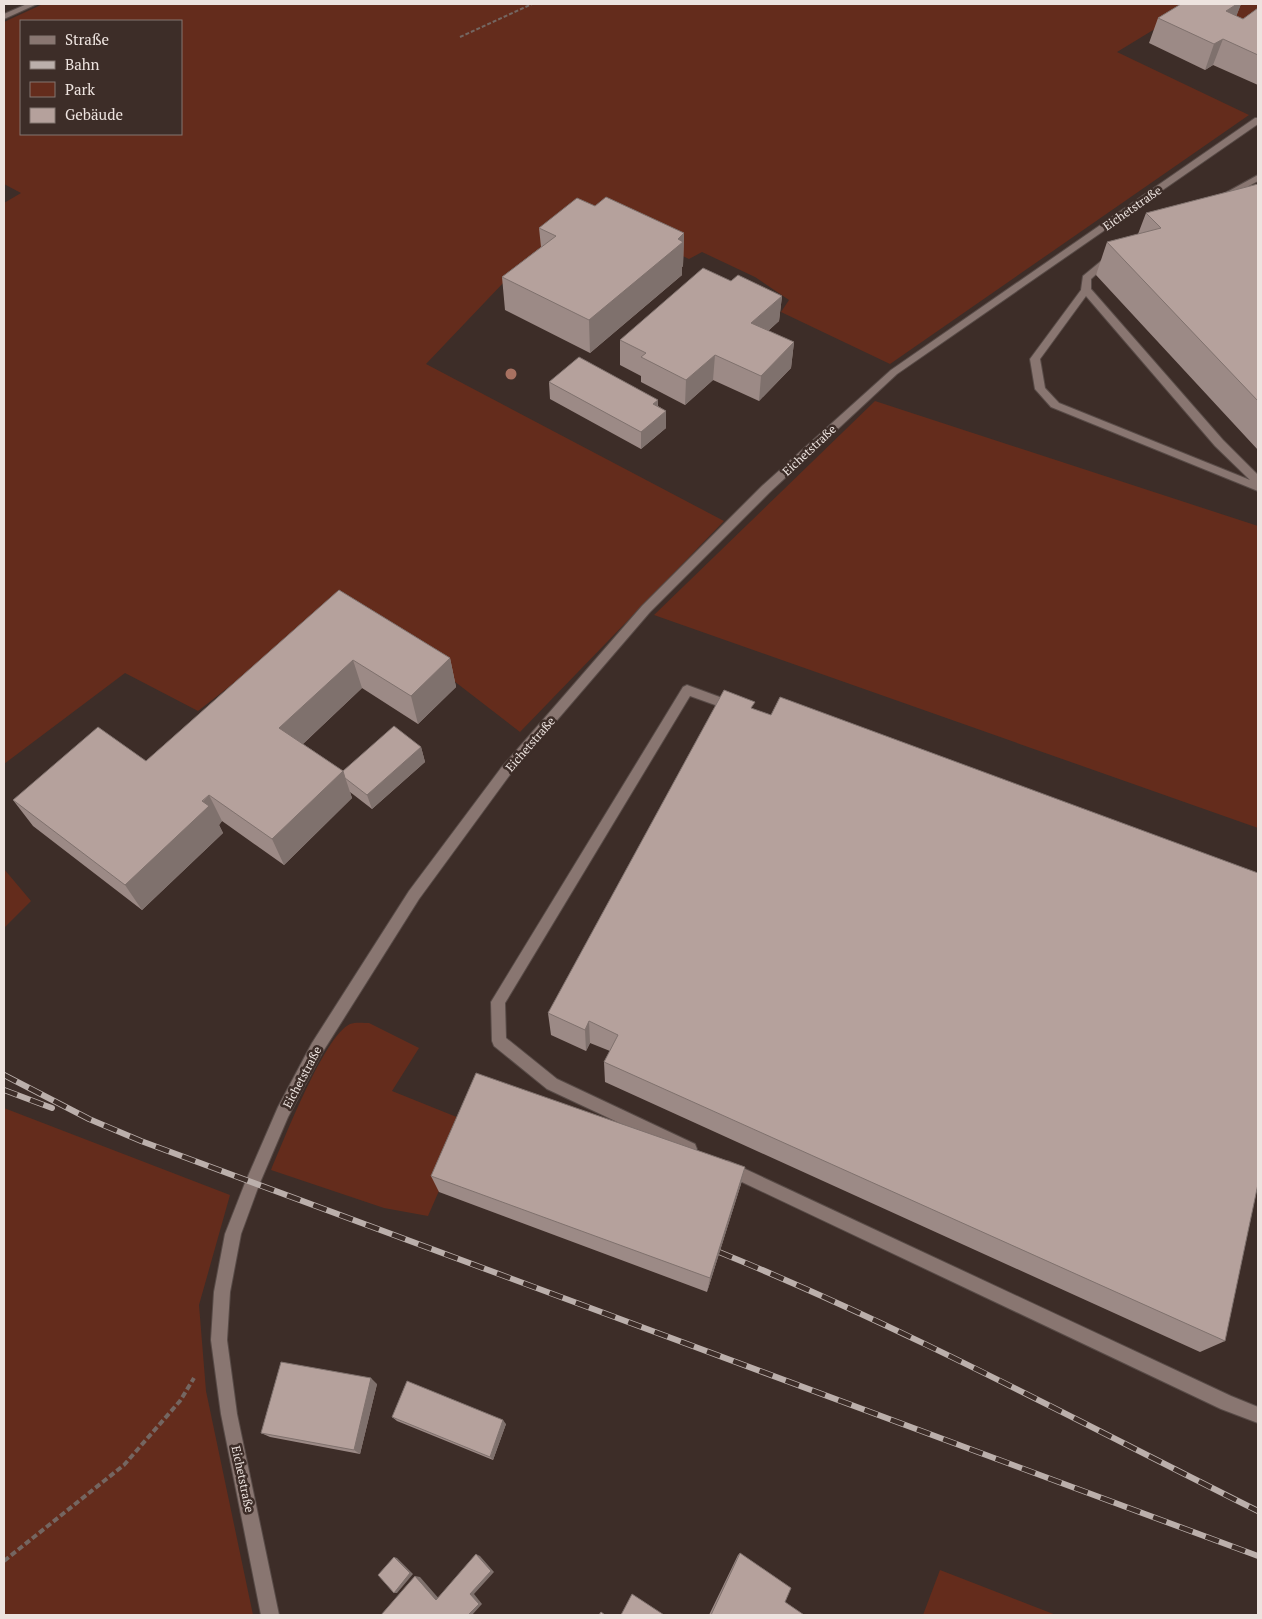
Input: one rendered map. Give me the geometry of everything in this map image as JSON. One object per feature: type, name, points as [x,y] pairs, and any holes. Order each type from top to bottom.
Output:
[{"type":"street","points":[[4,17],[33,4]]},
{"type":"street","name":"Eichetstraße","points":[[270,1615],[229,1414],[219,1340],[222,1292],[233,1234],[252,1183],[283,1112],[329,1027],[414,895],[512,765],[646,608],[766,489],[894,372],[1258,120]]},
{"type":"street","points":[[1215,202],[1258,178]]},
{"type":"street","points":[[1124,247],[1109,256],[1086,278],[1086,290],[1036,359],[1040,389],[1055,405],[1258,487]]},
{"type":"street","points":[[1086,290],[1219,443],[1258,481]]},
{"type":"street","points":[[743,710],[687,690],[498,1002],[500,1041],[552,1084],[1227,1403],[1258,1414]]},
{"type":"path","points":[[460,36],[532,4]]},
{"type":"path","points":[[4,1561],[124,1465],[180,1400],[219,1340]]},
{"type":"green space","points":[[43,4],[1258,4],[1258,35],[1191,7],[1117,52],[1249,115],[890,364],[781,312],[789,300],[755,277],[702,252],[689,259],[583,209],[505,281],[426,364],[724,521],[520,732],[371,617],[322,614],[198,711],[125,673],[4,764],[4,203],[21,193],[4,184],[4,22]]},
{"type":"green space","points":[[875,401],[1258,526],[1258,828],[654,615]]},
{"type":"green space","points":[[4,869],[31,901],[4,928]]},
{"type":"green space","points":[[369,1023],[419,1048],[392,1091],[469,1122],[428,1216],[384,1208],[271,1170],[306,1090],[329,1048],[340,1032],[350,1024]]},
{"type":"green space","points":[[4,1108],[230,1195],[199,1305],[206,1391],[253,1615],[4,1615]]},
{"type":"green space","points":[[940,1570],[1056,1615],[923,1615]]},
{"type":"building","points":[[1181,4],[1237,4],[1226,11],[1243,19],[1258,8],[1258,55],[1223,39],[1214,44],[1158,18]]},
{"type":"building","points":[[1258,184],[1258,401],[1107,242],[1161,228],[1146,213]]},
{"type":"building","points":[[606,197],[684,233],[678,239],[683,242],[589,320],[502,277],[556,236],[539,228],[577,198],[595,206]]},
{"type":"building","points":[[703,268],[731,281],[738,275],[782,296],[751,323],[794,342],[761,376],[715,355],[686,380],[641,357],[646,353],[620,340]]},
{"type":"building","points":[[579,357],[658,400],[653,404],[666,411],[641,432],[549,382]]},
{"type":"building","points":[[339,590],[450,658],[411,696],[353,660],[279,728],[343,771],[272,839],[209,795],[202,801],[209,806],[125,885],[13,800],[98,727],[146,761]]},
{"type":"building","points":[[724,690],[755,702],[751,708],[771,715],[780,697],[1258,873],[1258,1184],[1225,1341],[604,1062],[618,1035],[589,1021],[585,1030],[548,1013]]},
{"type":"building","points":[[394,726],[421,747],[367,795],[345,778],[343,771]]},
{"type":"building","points":[[476,1073],[745,1167],[710,1278],[431,1176]]},
{"type":"building","points":[[281,1362],[371,1378],[354,1450],[261,1433]]},
{"type":"building","points":[[407,1381],[503,1420],[490,1457],[392,1417]]},
{"type":"building","points":[[740,1553],[791,1588],[785,1602],[804,1615],[711,1615]]},
{"type":"building","points":[[476,1554],[491,1571],[470,1594],[479,1604],[468,1615],[381,1615],[415,1576],[436,1600]]},
{"type":"building","points":[[394,1557],[410,1573],[394,1593],[378,1575]]},
{"type":"building","points":[[632,1594],[664,1615],[621,1615]]},
{"type":"railway","points":[[4,1075],[89,1119],[141,1141],[1258,1556]]},
{"type":"railway","points":[[4,1090],[52,1108]]},
{"type":"railway","points":[[719,1252],[924,1343],[1258,1511]]}]
